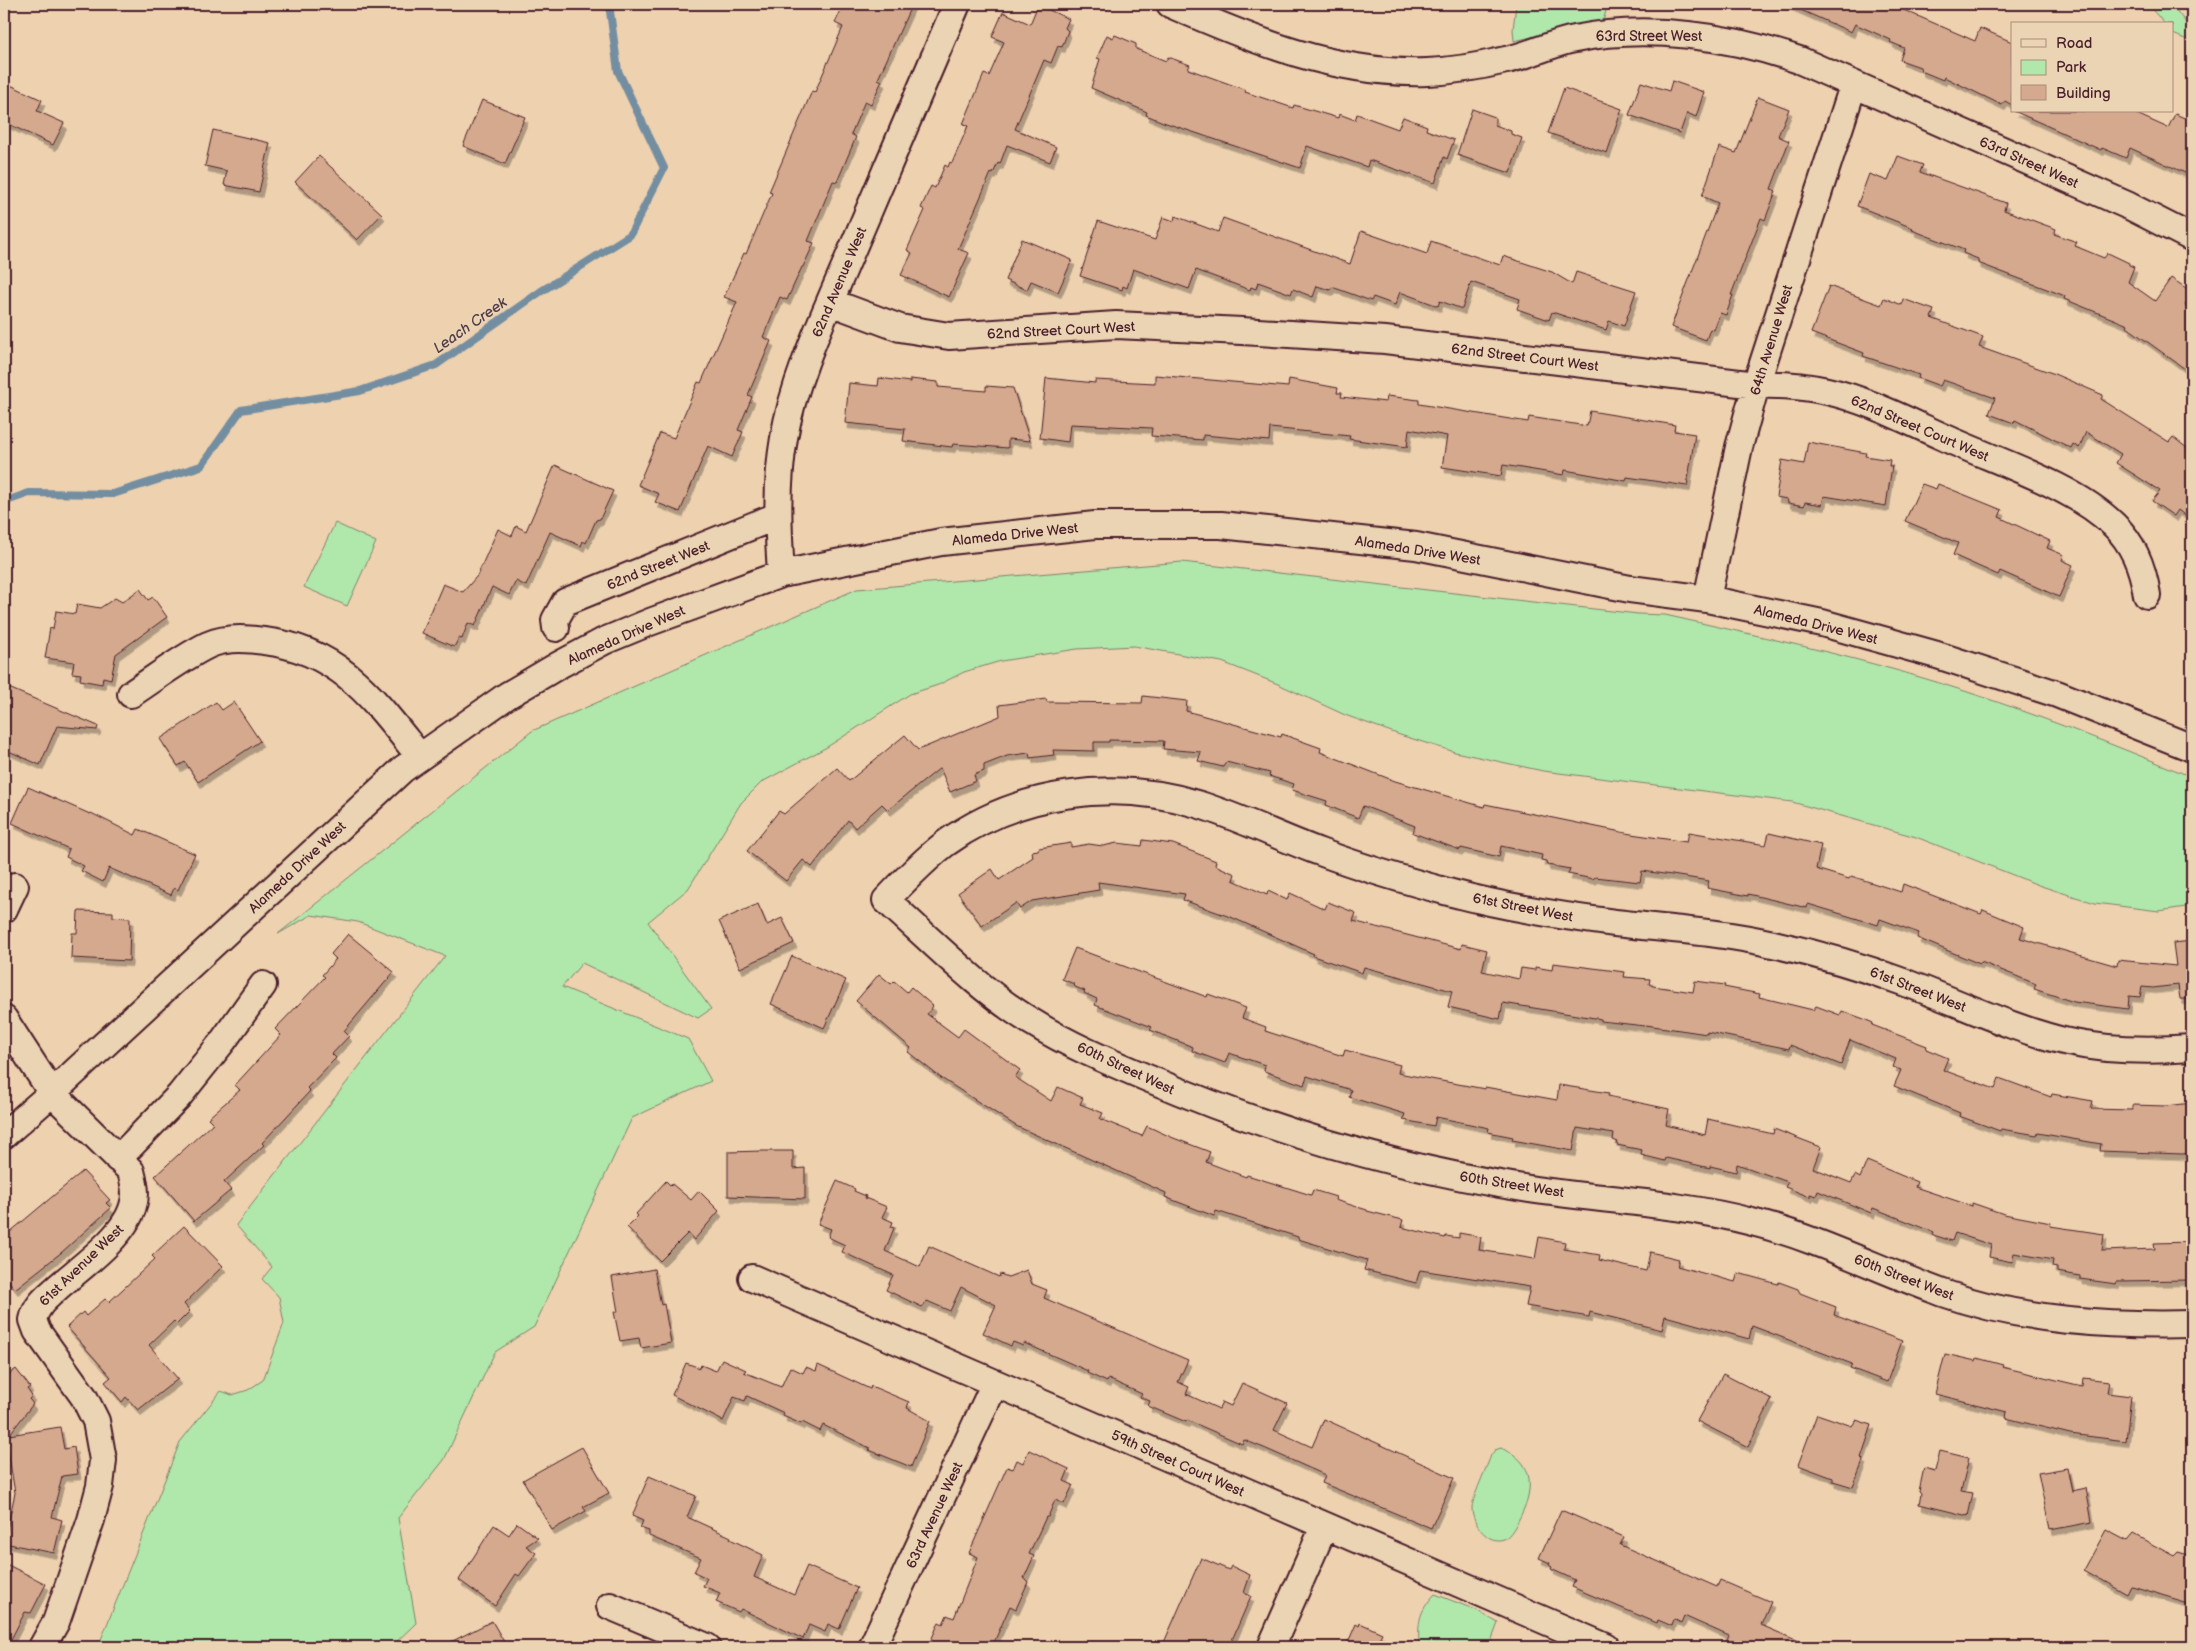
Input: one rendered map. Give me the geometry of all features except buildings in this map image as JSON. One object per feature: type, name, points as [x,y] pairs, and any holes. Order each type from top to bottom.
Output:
[{"type":"street","name":"62nd Avenue West","points":[[781,574],[778,483],[784,437],[808,355],[957,4]]},
{"type":"street","name":"63rd Street West","points":[[1170,4],[1268,45],[1324,61],[1396,71],[1436,71],[1507,60],[1574,39],[1610,34],[1660,33],[1710,36],[1761,47],[1799,60],[1853,86],[2129,206],[2192,238]]},
{"type":"street","name":"64th Avenue West","points":[[1707,599],[1739,447],[1756,385],[1853,86]]},
{"type":"street","name":"62nd Street Court West","points":[[830,302],[900,328],[949,336],[1116,325],[1242,330],[1385,340],[1756,385],[1784,384],[1828,391],[1873,407],[2050,484],[2085,503],[2114,524],[2126,538],[2138,556],[2147,595]]},
{"type":"street","name":"62nd Street West","points":[[556,628],[555,620],[565,602],[778,516]]},
{"type":"street","name":"Alameda Drive West","points":[[4,1135],[403,769],[508,695],[559,665],[604,642],[650,622],[781,574],[941,542],[1095,526],[1221,524],[1416,546],[1630,589],[1707,599],[1822,623],[1937,655],[2057,694],[2192,748]]},
{"type":"street","points":[[130,694],[208,645],[240,638],[278,642],[314,654],[348,674],[372,697],[420,757]]},
{"type":"street","name":"61st Street West","points":[[886,900],[915,869],[948,842],[984,821],[1026,804],[1050,797],[1100,791],[1130,792],[1165,796],[1198,804],[1319,852],[1388,876],[1457,895],[1538,912],[1715,934],[1772,944],[1853,965],[1906,983],[2022,1030],[2071,1043],[2118,1049],[2156,1051],[2192,1048]]},
{"type":"street","points":[[4,909],[16,886]]},
{"type":"street","name":"60th Street West","points":[[886,900],[998,999],[1032,1023],[1106,1060],[1165,1086],[1198,1100],[1280,1129],[1360,1153],[1437,1172],[1529,1188],[1701,1211],[1754,1222],[1811,1241],[1942,1292],[2017,1312],[2078,1322],[2138,1325],[2192,1324]]},
{"type":"street","points":[[118,1159],[179,1096],[223,1041],[263,985]]},
{"type":"street","name":"61st Avenue West","points":[[4,1019],[52,1093],[131,1172],[135,1187],[134,1205],[128,1220],[110,1241],[39,1305],[33,1320],[37,1331],[84,1398],[96,1421],[104,1460],[100,1486],[91,1520],[56,1622],[42,1647]]},
{"type":"street","name":"59th Street Court West","points":[[752,1278],[1324,1527],[1606,1647]]},
{"type":"street","name":"63rd Avenue West","points":[[872,1647],[995,1383]]},
{"type":"street","points":[[1271,1647],[1324,1527]]},
{"type":"street","points":[[610,1606],[707,1647]]},
{"type":"green space","points":[[1516,4],[1608,4],[1603,21],[1514,41],[1513,30]]},
{"type":"green space","points":[[2147,4],[2171,4],[2191,29],[2189,36],[2185,39],[2174,34],[2174,22],[2163,22]]},
{"type":"green space","points":[[335,523],[376,542],[347,606],[304,587]]},
{"type":"green space","points":[[1182,562],[1638,614],[1665,615],[1867,662],[1999,702],[2096,738],[2192,777],[2192,906],[2159,911],[2095,903],[2041,886],[1916,837],[1792,802],[1543,771],[1455,752],[1345,715],[1278,684],[1222,662],[1134,646],[1077,649],[1001,661],[964,672],[938,685],[910,694],[827,747],[762,782],[741,803],[688,889],[648,922],[711,1009],[698,1018],[582,963],[562,987],[688,1039],[711,1081],[632,1118],[534,1327],[495,1352],[444,1460],[398,1518],[416,1623],[391,1647],[98,1647],[180,1442],[221,1391],[232,1395],[248,1390],[263,1380],[284,1323],[279,1297],[262,1279],[272,1267],[236,1225],[445,956],[358,922],[311,915],[278,934],[532,731],[857,589]]},
{"type":"green space","points":[[1501,1448],[1513,1454],[1521,1461],[1529,1479],[1529,1489],[1523,1510],[1514,1529],[1506,1538],[1498,1540],[1492,1539],[1482,1532],[1473,1515],[1472,1505],[1491,1455],[1495,1450]]},
{"type":"green space","points":[[1435,1594],[1476,1610],[1498,1623],[1489,1647],[1419,1647],[1420,1618],[1425,1606]]},
{"type":"waterway","name":"Leach Creek","points":[[4,502],[29,493],[113,494],[201,466],[241,410],[360,391],[436,365],[540,292],[630,235],[664,168],[618,71],[609,4]]}]
